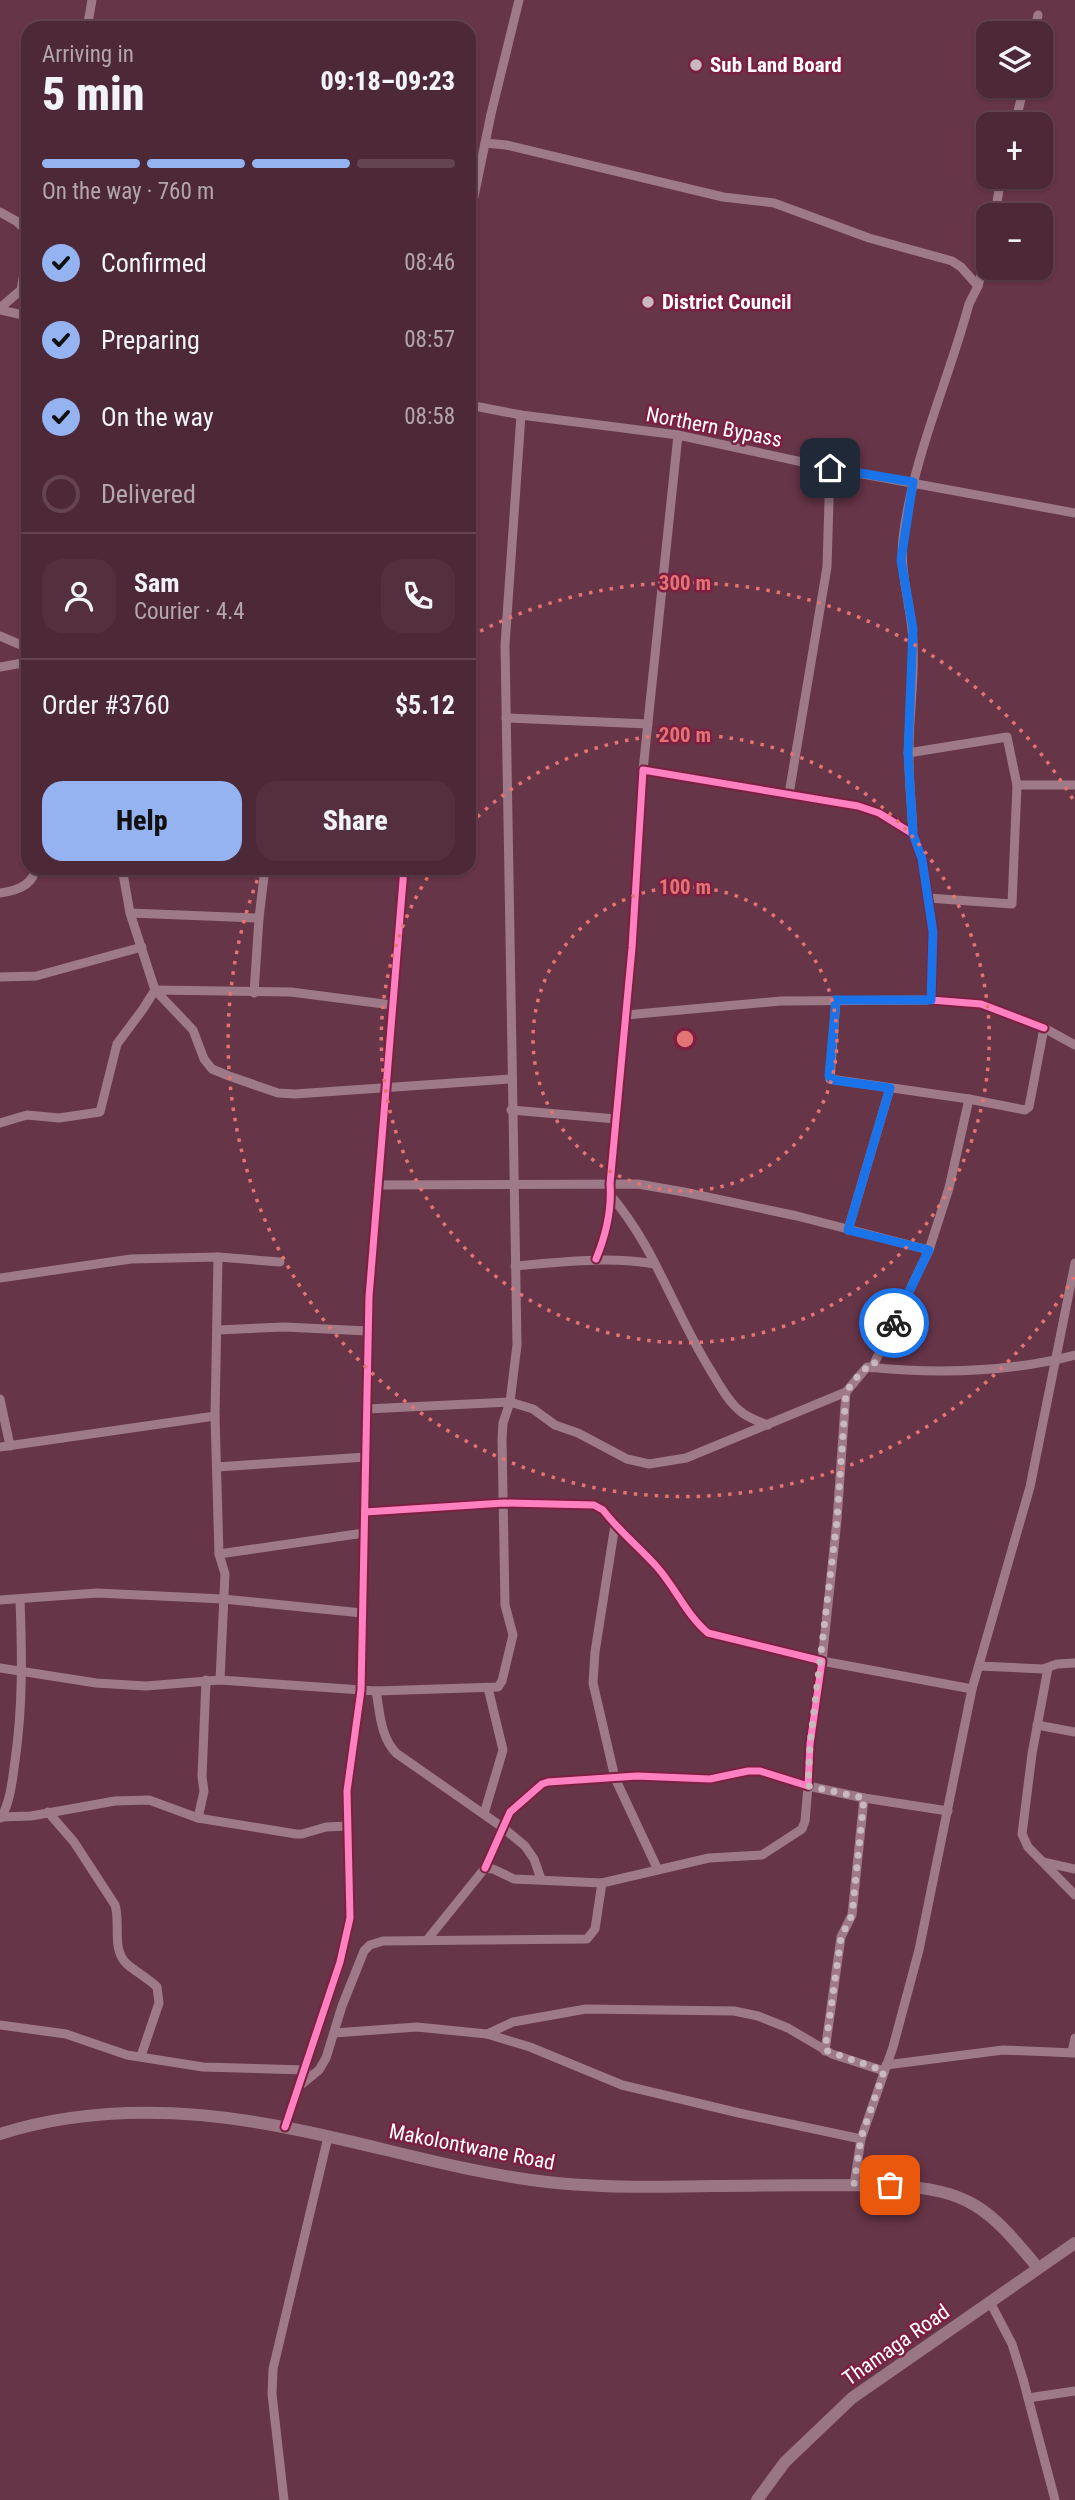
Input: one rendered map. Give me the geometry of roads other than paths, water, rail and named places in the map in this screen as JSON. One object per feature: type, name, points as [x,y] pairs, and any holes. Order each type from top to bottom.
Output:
[{"type":"main road","name":"Makolontwane Road","points":[[0,2134],[69,2118],[117,2113],[172,2114],[285,2127],[469,2169],[559,2183],[654,2187],[921,2187],[962,2198],[985,2210],[1004,2226],[1038,2267]]},
{"type":"main road","name":"Thamaga Road","points":[[758,2500],[785,2462],[852,2399],[1075,2243]]},
{"type":"street","points":[[88,21],[92,0]]},
{"type":"street","points":[[476,187],[519,0]]},
{"type":"street","points":[[1037,21],[1038,15]]},
{"type":"street","points":[[485,143],[506,145],[723,197],[774,203],[869,237],[953,261],[978,286]]},
{"type":"street","points":[[0,212],[21,226]]},
{"type":"street","points":[[931,1000],[933,932],[922,859],[913,834],[908,753],[913,639],[901,560],[913,482],[969,304],[980,280]]},
{"type":"street","points":[[0,309],[21,290]]},
{"type":"street","points":[[0,309],[21,314]]},
{"type":"street","name":"Northern Bypass","points":[[476,406],[521,415],[678,435],[830,468],[1075,513]]},
{"type":"street","points":[[0,1668],[96,1683],[146,1686],[206,1680],[360,1690],[488,1688],[500,1685],[512,1642],[505,1605],[502,1430],[510,1402],[517,1345],[505,645],[521,415]]},
{"type":"street","points":[[596,1259],[604,1239],[611,1196],[643,770],[678,435]]},
{"type":"street","points":[[789,794],[827,566],[830,468]]},
{"type":"street","points":[[0,636],[21,645]]},
{"type":"street","points":[[0,667],[21,663]]},
{"type":"street","points":[[506,718],[648,724]]},
{"type":"street","points":[[908,753],[1007,737],[1017,785],[1013,902],[1009,905],[928,898]]},
{"type":"street","points":[[643,770],[858,806],[879,813],[913,834]]},
{"type":"street","points":[[1017,785],[1075,785]]},
{"type":"street","points":[[0,893],[25,885],[34,875]]},
{"type":"street","points":[[123,875],[130,912],[155,990],[193,1030],[204,1059],[212,1069],[286,1094],[511,1079]]},
{"type":"street","points":[[254,993],[264,875]]},
{"type":"street","points":[[285,2127],[306,2070],[349,1929],[347,1791],[360,1690],[368,1331],[377,1185],[403,875]]},
{"type":"street","points":[[130,912],[259,918]]},
{"type":"street","points":[[0,977],[36,976],[142,947]]},
{"type":"street","points":[[155,990],[291,992],[392,1005]]},
{"type":"street","points":[[0,1122],[27,1115],[60,1118],[100,1112],[117,1044],[155,990]]},
{"type":"street","points":[[836,1000],[830,1079],[1026,1110],[1044,1028]]},
{"type":"street","points":[[626,1014],[781,1001],[931,1000],[981,1004],[1044,1028],[1075,1045]]},
{"type":"street","points":[[848,1230],[890,1088]]},
{"type":"street","points":[[872,1368],[929,1250],[949,1188],[969,1099]]},
{"type":"street","points":[[511,1110],[616,1119]]},
{"type":"street","points":[[377,1185],[638,1184],[684,1192],[929,1250]]},
{"type":"street","points":[[611,1196],[646,1245],[692,1341],[722,1389],[737,1409],[768,1425]]},
{"type":"street","points":[[218,1257],[215,1416],[219,1554],[225,1574],[220,1680]]},
{"type":"street","points":[[0,1278],[131,1259],[218,1257],[280,1262]]},
{"type":"street","points":[[515,1266],[596,1259],[655,1264]]},
{"type":"street","points":[[854,2185],[861,2138],[885,2068],[919,1951],[972,1689],[1030,1487],[1075,1263]]},
{"type":"street","points":[[218,1330],[284,1327],[368,1331]]},
{"type":"street","points":[[367,1409],[510,1402],[533,1409],[555,1425],[578,1433],[637,1463],[649,1464],[686,1458],[846,1392],[863,1369],[981,1371],[1075,1355]]},
{"type":"street","points":[[485,1868],[494,1869],[514,1879],[602,1883],[709,1858],[762,1855],[802,1829],[806,1821],[810,1744],[837,1520],[846,1392]]},
{"type":"street","points":[[0,1398],[5,1447],[215,1416]]},
{"type":"street","points":[[217,1467],[366,1457]]},
{"type":"street","points":[[365,1512],[504,1503],[585,1503],[603,1510],[657,1567],[698,1625],[708,1633],[822,1661],[972,1689]]},
{"type":"street","points":[[615,1525],[593,1676],[615,1778],[658,1870]]},
{"type":"street","points":[[219,1554],[364,1533]]},
{"type":"street","points":[[0,1600],[97,1594],[223,1599],[362,1613]]},
{"type":"street","points":[[20,1599],[23,1672],[19,1737],[9,1800],[0,1817],[16,1818],[115,1801],[149,1800],[198,1818],[296,1834],[326,1827],[348,1826]]},
{"type":"street","points":[[979,1666],[1048,1668],[1056,1664],[1075,1663]]},
{"type":"street","points":[[1048,1668],[1022,1834],[1028,1847],[1075,1895]]},
{"type":"street","points":[[198,1818],[204,1791],[202,1777],[206,1680]]},
{"type":"street","points":[[484,1814],[503,1750],[488,1688]]},
{"type":"street","points":[[376,1690],[389,1746],[525,1846],[534,1859],[541,1879]]},
{"type":"street","points":[[1037,1725],[1075,1731]]},
{"type":"street","points":[[427,1940],[485,1868],[510,1812],[542,1784],[548,1782],[637,1776],[710,1779],[760,1771],[808,1786],[864,1798],[948,1811]]},
{"type":"street","points":[[825,2050],[841,1937],[852,1915],[864,1798]]},
{"type":"street","points":[[48,1812],[74,1842],[115,1905],[120,1955],[125,1963],[157,1987],[159,2003],[141,2056]]},
{"type":"street","points":[[1043,1862],[1075,1869]]},
{"type":"street","points":[[301,2085],[318,2070],[326,2058],[364,1951],[370,1945],[383,1941],[587,1939],[595,1929],[602,1883]]},
{"type":"street","points":[[487,2034],[513,2022],[586,2009],[734,2011],[758,2016],[788,2028],[825,2050],[885,2068],[1003,2050],[1073,2053],[1075,2038]]},
{"type":"street","points":[[0,2025],[66,2034],[114,2051],[203,2067],[306,2070]]},
{"type":"street","points":[[334,2033],[417,2027],[487,2034],[530,2047],[613,2083],[861,2138]]},
{"type":"street","points":[[284,2500],[272,2394],[273,2369],[328,2137]]},
{"type":"street","points":[[990,2302],[1012,2344],[1055,2500]]},
{"type":"street","points":[[1028,2398],[1075,2391]]},
{"type":"place","name":"Sub Land Board","points":[[696,65]]},
{"type":"place","name":"District Council","points":[[648,302]]}]
